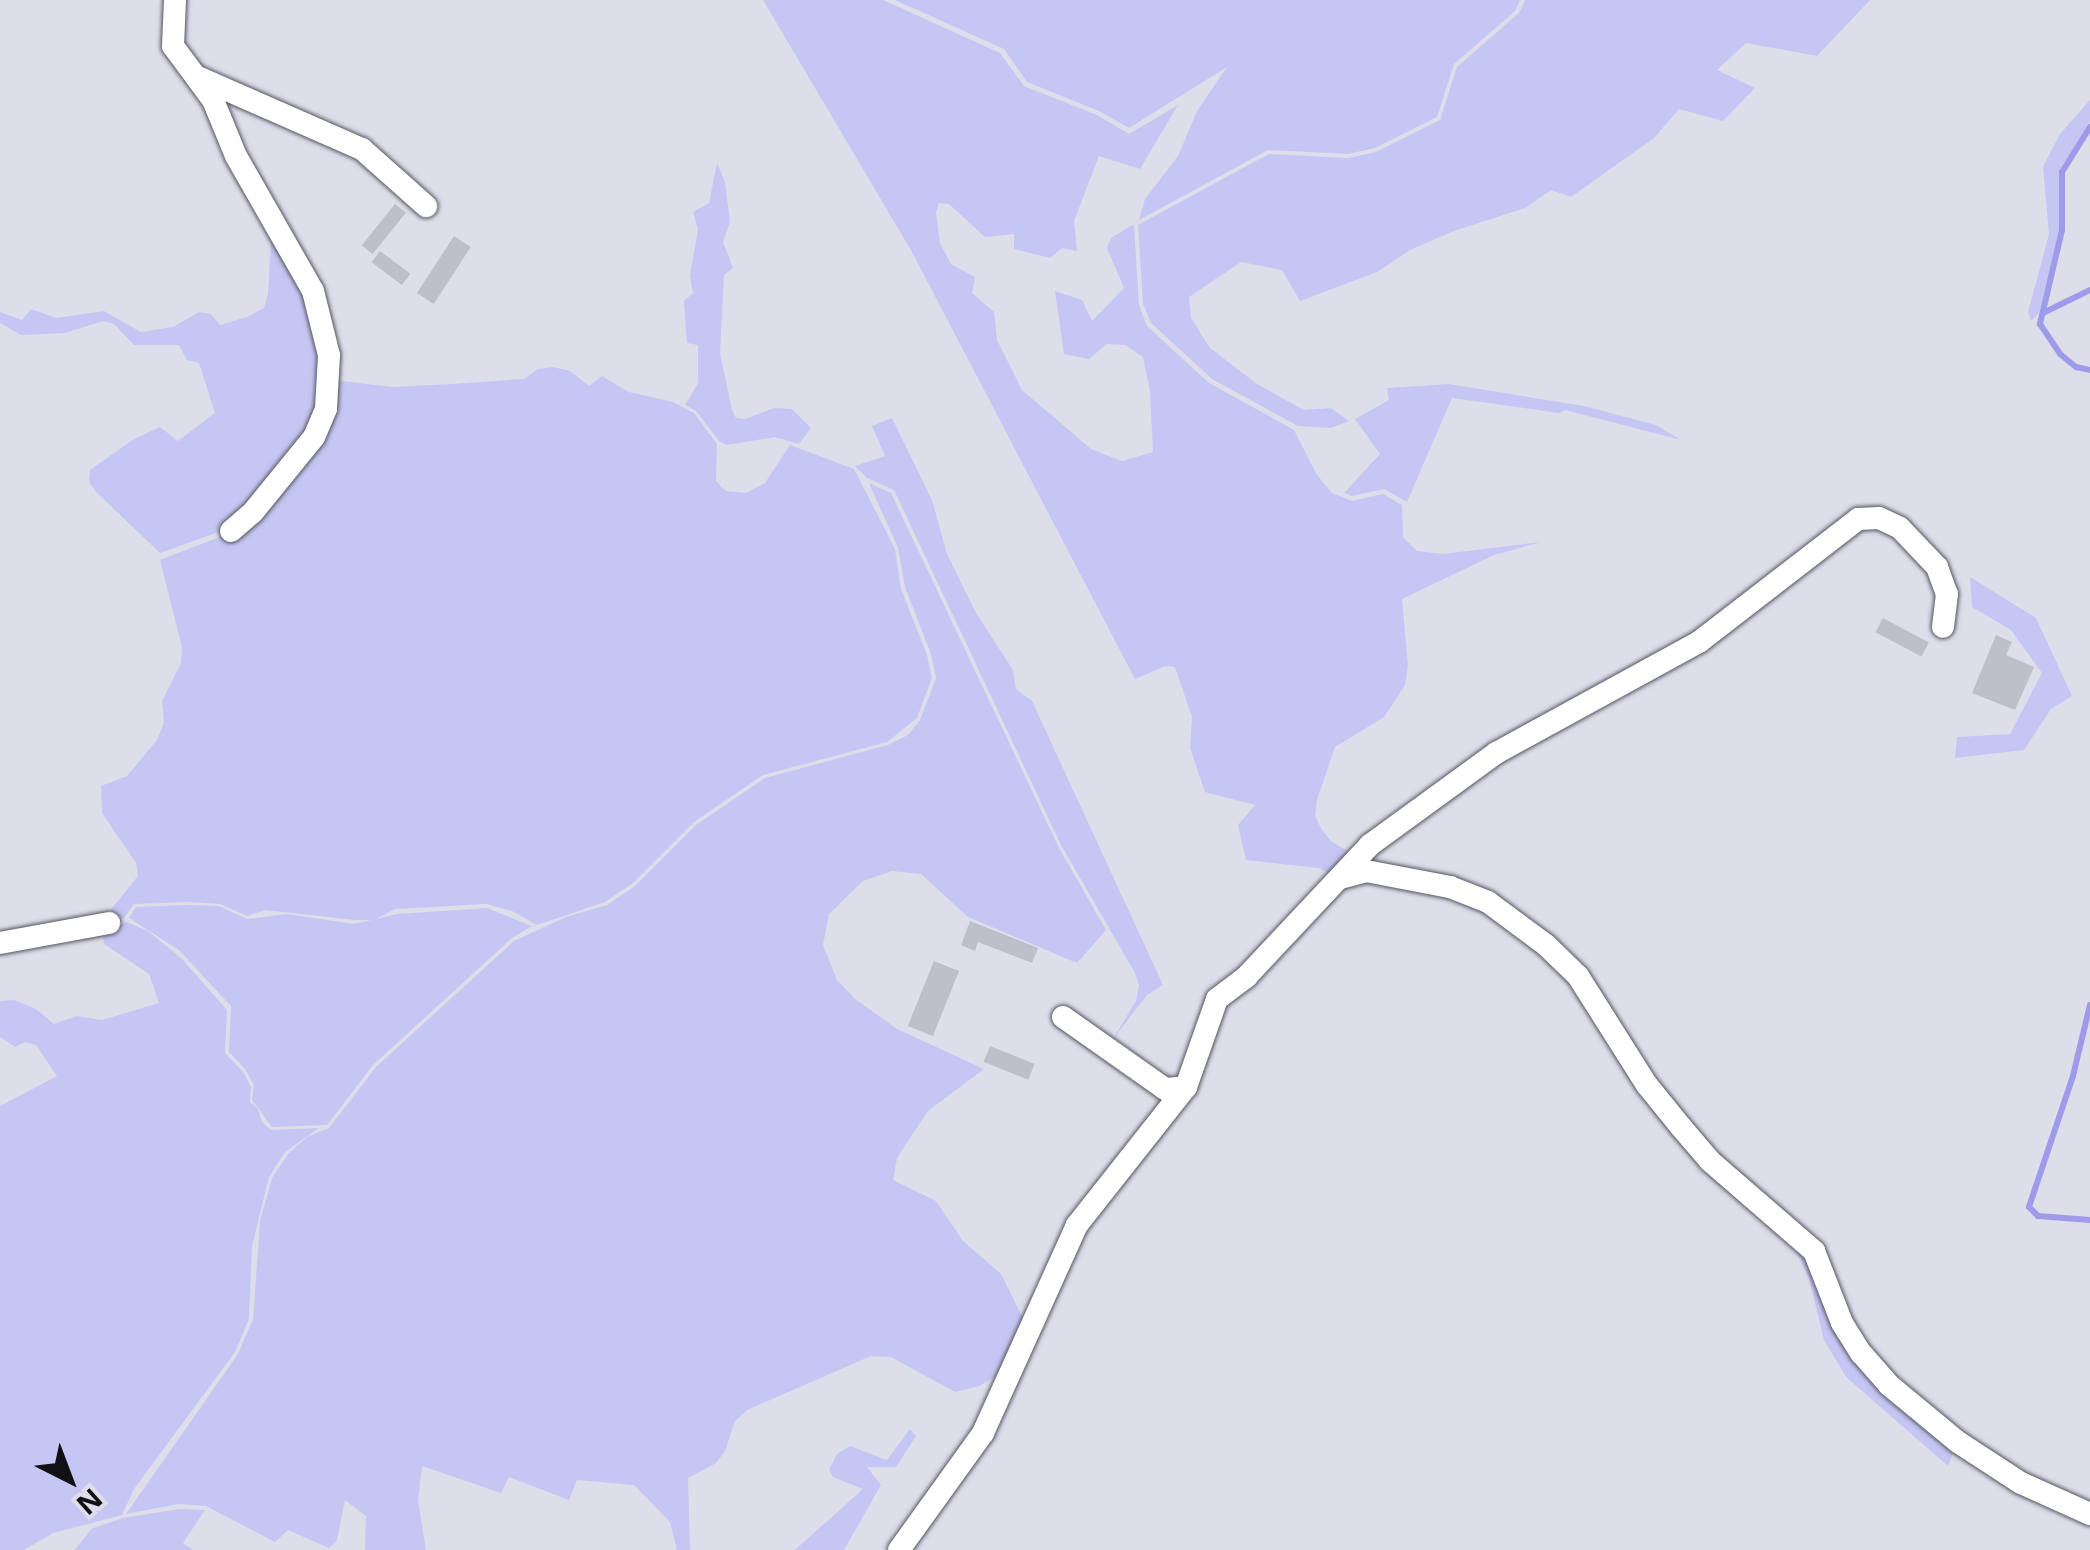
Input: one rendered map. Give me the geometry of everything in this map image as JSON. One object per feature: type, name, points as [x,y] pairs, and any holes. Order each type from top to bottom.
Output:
[{"type":"street","points":[[175,0],[173,46],[200,78],[236,156],[314,291],[329,355],[326,409],[314,437],[254,512],[231,531]]},
{"type":"street","points":[[200,78],[362,149],[426,206]]},
{"type":"street","points":[[900,1550],[983,1432],[1076,1225],[1186,1087],[1217,1000],[1247,976],[1336,879],[1443,788],[1496,753],[1700,642],[1858,519],[1879,518],[1900,528],[1929,556],[1946,594],[1943,627]]},
{"type":"street","points":[[1336,879],[1366,871],[1450,887],[1488,902],[1546,945],[1578,976],[1647,1085],[1690,1138],[1814,1252],[1842,1322],[1861,1353],[1889,1385],[1958,1442],[2021,1483],[2090,1514]]},
{"type":"street","points":[[0,943],[109,923]]},
{"type":"street","points":[[1063,1017],[1164,1088],[1186,1087]]},
{"type":"shaded area","points":[[763,0],[883,0],[1000,53],[1024,86],[1097,115],[1129,134],[1178,105],[1140,169],[1099,156],[1074,221],[1077,251],[1062,248],[1050,258],[1014,249],[1014,234],[985,237],[949,204],[939,203],[936,213],[940,243],[951,264],[975,277],[972,293],[994,312],[997,340],[1022,390],[1091,449],[1122,461],[1153,452],[1150,391],[1143,357],[1125,345],[1107,344],[1089,359],[1064,354],[1055,291],[1082,300],[1092,321],[1124,288],[1107,248],[1111,238],[1134,224],[1139,305],[1147,326],[1209,383],[1294,430],[1317,475],[1332,493],[1352,501],[1383,494],[1402,505],[1403,537],[1417,551],[1443,554],[1541,542],[1494,555],[1402,599],[1408,666],[1405,685],[1384,717],[1335,747],[1317,800],[1315,816],[1322,830],[1332,842],[1356,856],[1334,877],[1319,868],[1246,860],[1238,825],[1255,805],[1205,792],[1190,748],[1192,717],[1175,667],[1165,666],[1135,679],[912,252]]},
{"type":"shaded area","points":[[895,0],[1520,0],[1515,11],[1454,64],[1437,117],[1375,148],[1348,154],[1268,150],[1139,220],[1145,199],[1178,156],[1197,111],[1227,67],[1129,128],[1099,111],[1027,82],[1004,49]]},
{"type":"shaded area","points":[[1525,0],[1870,0],[1817,56],[1746,43],[1717,70],[1755,88],[1723,121],[1679,109],[1654,138],[1571,197],[1551,190],[1525,208],[1454,231],[1410,250],[1377,272],[1300,301],[1282,270],[1241,262],[1189,297],[1191,318],[1210,348],[1257,384],[1304,410],[1331,408],[1349,421],[1331,428],[1298,426],[1212,379],[1151,323],[1143,304],[1138,225],[1269,154],[1348,158],[1376,152],[1440,120],[1457,67],[1519,13]]},
{"type":"shaded area","points":[[2090,100],[2090,122],[2059,171],[2059,230],[2054,262],[2039,313],[2031,321],[2028,312],[2049,234],[2043,167],[2060,134]]},
{"type":"shaded area","points":[[717,163],[725,182],[730,222],[723,242],[733,268],[724,275],[720,353],[732,410],[736,418],[745,419],[774,408],[792,409],[811,428],[799,444],[775,437],[727,445],[719,441],[696,411],[685,405],[698,383],[698,345],[687,343],[684,301],[693,293],[690,276],[698,229],[693,212],[709,203]]},
{"type":"shaded area","points":[[272,230],[310,294],[323,346],[317,419],[224,530],[160,553],[96,492],[89,482],[90,470],[134,439],[160,427],[178,441],[215,413],[199,363],[187,360],[179,345],[134,345],[114,324],[103,321],[65,333],[21,335],[0,323],[0,312],[22,320],[31,309],[56,318],[104,311],[141,332],[173,327],[199,312],[211,314],[220,325],[247,317],[264,308]]},
{"type":"shaded area","points":[[538,369],[570,371],[589,386],[602,376],[629,392],[673,402],[694,413],[717,444],[716,481],[726,491],[746,493],[765,483],[790,445],[854,469],[895,549],[901,589],[927,655],[932,678],[917,718],[887,742],[763,775],[694,822],[633,883],[605,902],[537,925],[512,911],[486,904],[395,909],[374,920],[355,920],[265,910],[247,916],[220,904],[186,902],[134,904],[124,918],[100,923],[138,876],[136,863],[102,813],[101,786],[127,776],[157,740],[164,723],[162,701],[181,663],[182,647],[160,560],[230,533],[261,508],[333,380],[393,387],[452,384],[524,379]]},
{"type":"shaded area","points":[[1449,384],[1584,406],[1656,425],[1681,440],[1565,410],[1559,413],[1452,398],[1407,502],[1384,489],[1352,496],[1344,493],[1380,454],[1355,419],[1389,400],[1387,388]]},
{"type":"shaded area","points":[[892,418],[932,500],[947,554],[976,613],[1013,670],[1016,689],[1032,701],[1163,985],[1147,995],[1111,1042],[1136,1001],[1139,985],[1135,973],[1061,845],[894,490],[867,478],[855,466],[885,456],[872,426]]},
{"type":"shaded area","points":[[869,483],[891,493],[1058,846],[1106,930],[1077,963],[968,917],[921,874],[892,871],[863,881],[829,914],[823,945],[837,980],[854,998],[897,1029],[984,1069],[928,1111],[897,1158],[893,1180],[936,1201],[963,1241],[1001,1274],[1028,1328],[1009,1369],[979,1386],[955,1392],[891,1357],[871,1356],[747,1410],[735,1421],[725,1451],[716,1463],[688,1478],[690,1550],[677,1550],[670,1522],[634,1485],[577,1480],[569,1500],[509,1477],[501,1493],[422,1466],[418,1500],[426,1550],[365,1550],[366,1516],[345,1500],[337,1540],[329,1548],[288,1530],[275,1542],[206,1506],[178,1504],[126,1514],[238,1354],[253,1319],[260,1221],[272,1178],[288,1154],[307,1137],[329,1128],[376,1067],[514,941],[566,917],[607,905],[635,886],[696,825],[765,778],[888,745],[908,735],[920,720],[936,678],[931,654],[905,587],[898,548]]},
{"type":"shaded area","points":[[1970,577],[2036,618],[2072,696],[2051,709],[2024,750],[1955,758],[1957,737],[2010,734],[2042,673],[2011,630],[1972,607]]},
{"type":"shaded area","points":[[219,906],[247,919],[287,914],[354,924],[397,914],[487,908],[532,926],[512,938],[373,1065],[327,1125],[272,1127],[252,1100],[254,1085],[245,1069],[229,1052],[231,1006],[179,950],[129,918],[136,907]]},
{"type":"shaded area","points":[[127,922],[148,931],[182,959],[227,1010],[225,1053],[244,1073],[251,1087],[250,1102],[258,1109],[262,1122],[271,1130],[319,1128],[285,1152],[269,1177],[252,1246],[249,1319],[235,1352],[134,1489],[122,1515],[53,1533],[24,1550],[0,1550],[0,1106],[57,1076],[36,1045],[25,1042],[15,1047],[0,1037],[0,1001],[14,1000],[36,1009],[54,1024],[76,1016],[102,1020],[159,1003],[149,974],[104,944],[102,929]]},
{"type":"shaded area","points":[[1789,1236],[1806,1254],[1839,1327],[1955,1448],[1948,1466],[1846,1377],[1824,1340],[1809,1278]]},
{"type":"shaded area","points":[[910,1429],[916,1436],[896,1467],[867,1467],[881,1485],[844,1550],[795,1550],[863,1489],[833,1477],[829,1470],[837,1454],[850,1446],[887,1460]]},
{"type":"shaded area","points":[[179,1509],[205,1510],[183,1543],[193,1550],[75,1550],[91,1529],[123,1518]]},
{"type":"building","points":[[395,204],[406,213],[373,254],[362,245]]},
{"type":"building","points":[[454,236],[471,247],[434,304],[417,293]]},
{"type":"building","points":[[380,251],[410,274],[402,285],[372,262]]},
{"type":"building","points":[[1883,618],[1929,642],[1921,657],[1875,632]]},
{"type":"building","points":[[1996,635],[2012,642],[2006,655],[2034,667],[2015,710],[1972,693]]},
{"type":"building","points":[[970,921],[1038,948],[1032,963],[978,942],[975,951],[961,945]]},
{"type":"building","points":[[934,961],[959,971],[933,1036],[908,1026]]},
{"type":"building","points":[[990,1046],[1035,1064],[1028,1080],[984,1062]]},
{"type":"waterway","points":[[2090,127],[2062,172],[2062,230],[2040,324],[2060,354],[2076,367],[2090,370]]},
{"type":"waterway","points":[[2043,313],[2090,290]]},
{"type":"waterway","points":[[2090,1005],[2073,1076],[2029,1207],[2038,1216],[2090,1220]]}]
